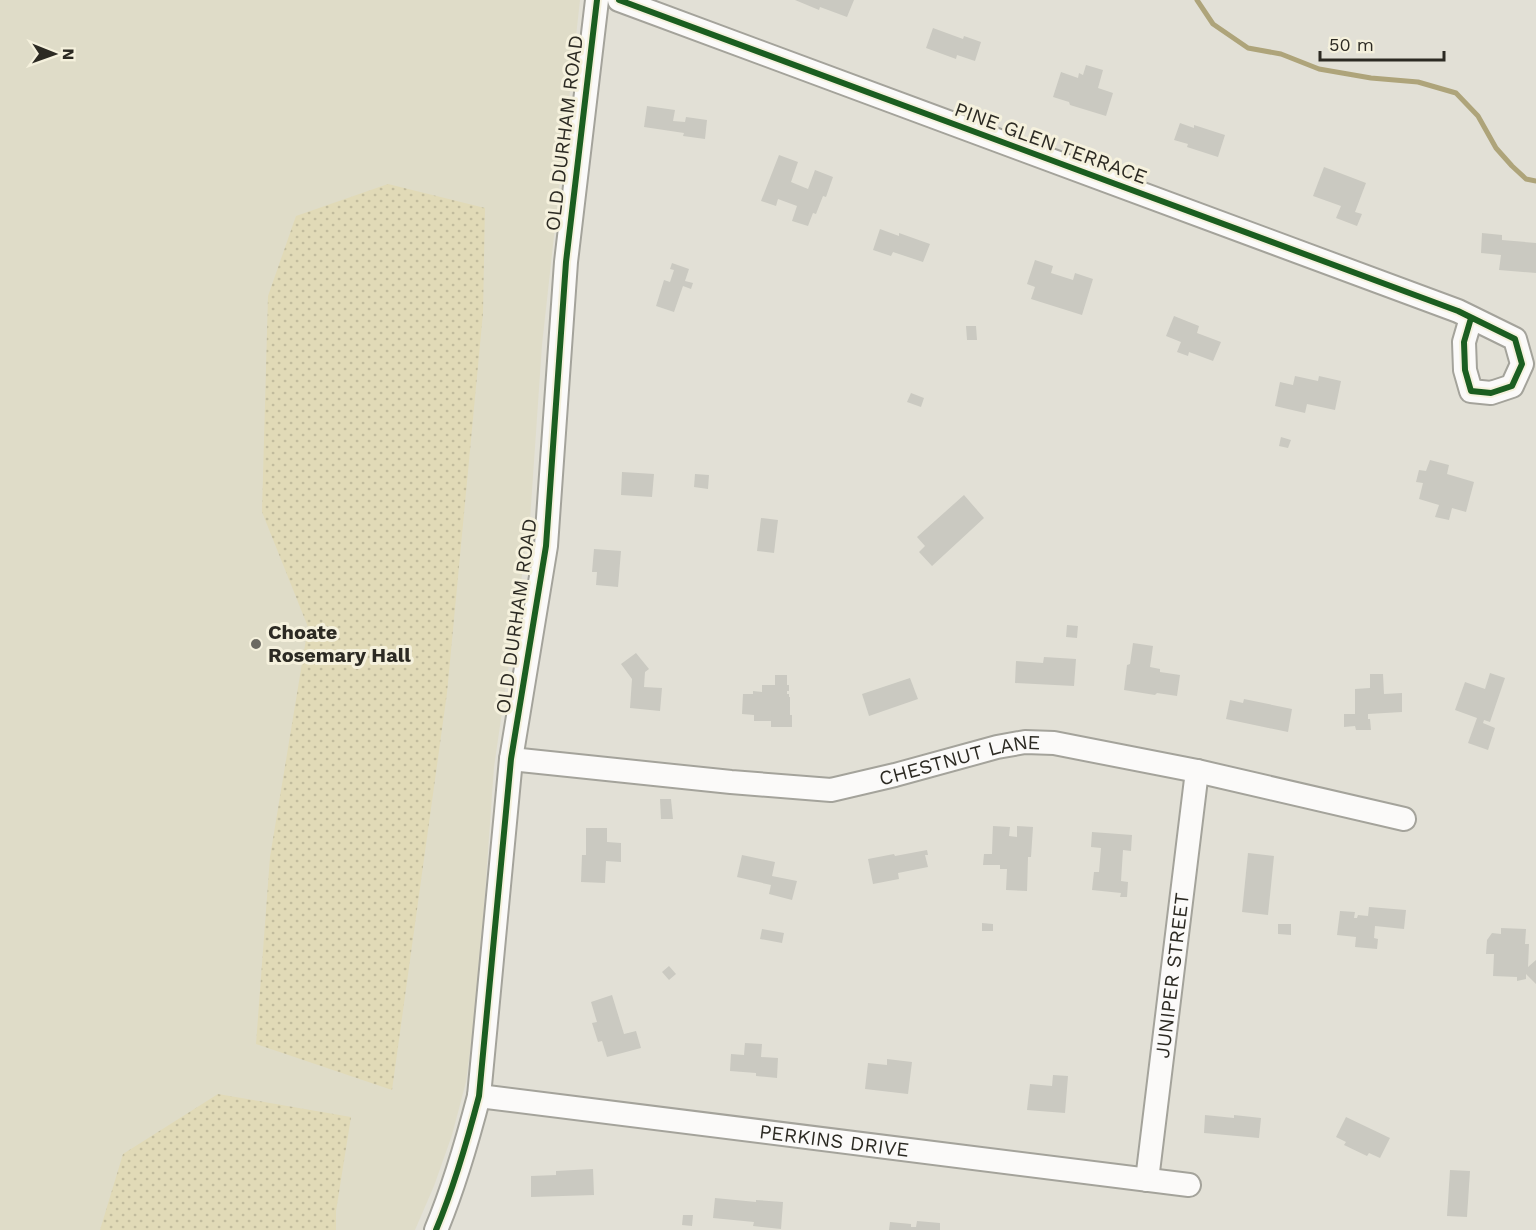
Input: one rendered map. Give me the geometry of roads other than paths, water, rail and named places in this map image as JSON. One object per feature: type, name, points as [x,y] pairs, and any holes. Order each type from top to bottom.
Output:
[{"type":"street","name":"OLD DURHAM ROAD","points":[[436,1230],[466,1147],[479,1096],[512,759],[546,546],[566,262],[597,0]]},
{"type":"street","name":"PINE GLEN TERRACE","points":[[619,0],[1447,307],[1471,318]]},
{"type":"street","name":"CHESTNUT LANE","points":[[512,759],[831,790],[896,776],[997,747],[1025,742],[1054,742],[1197,771],[1404,819]]},
{"type":"street","name":"JUNIPER STREET","points":[[1147,1180],[1197,771]]},
{"type":"street","name":"PERKINS DRIVE","points":[[479,1096],[1189,1185]]},
{"type":"waterway","points":[[1197,0],[1213,24],[1248,48],[1281,54],[1319,69],[1371,78],[1418,82],[1456,93],[1478,116],[1496,148],[1512,166],[1526,179],[1536,181]]},
{"type":"place","name":"Choate Rosemary Hall","points":[[256,644]]}]
